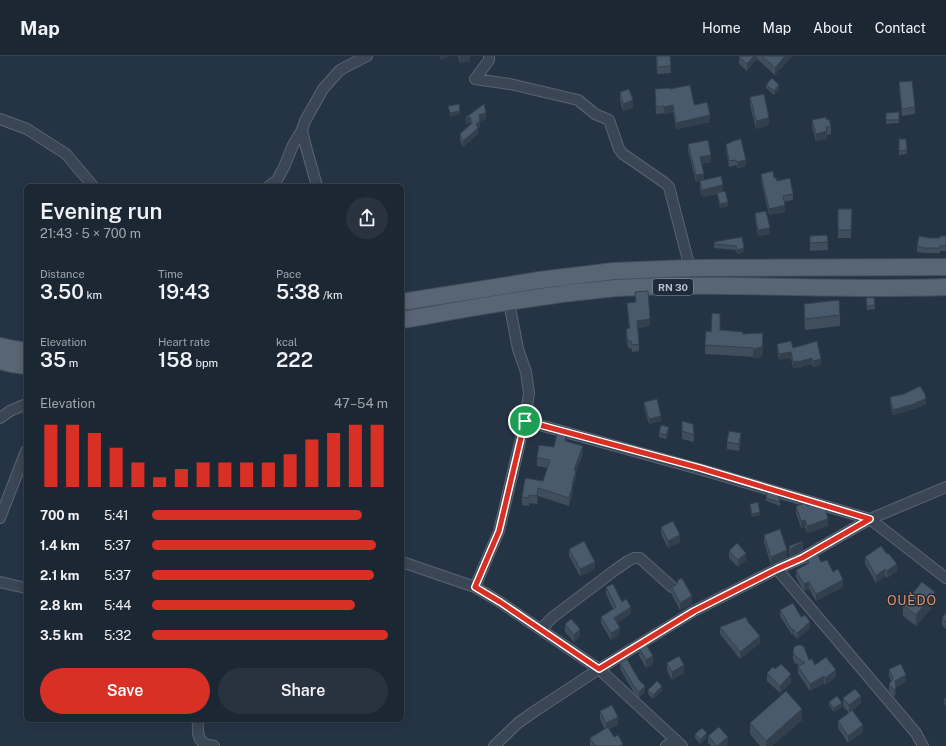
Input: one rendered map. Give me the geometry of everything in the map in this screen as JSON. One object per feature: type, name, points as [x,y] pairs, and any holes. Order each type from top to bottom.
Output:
[{"type":"main road","name":"RN 30","points":[[404,302],[540,280],[614,272],[690,268],[946,268]]},
{"type":"main road","name":"RN 30","points":[[404,320],[540,296],[616,288],[694,286],[814,288],[946,287]]},
{"type":"main road","points":[[0,346],[24,351]]},
{"type":"main road","points":[[0,361],[24,366]]},
{"type":"street","points":[[271,184],[276,180],[284,167],[293,145],[302,130],[304,121],[323,89],[340,70],[367,56]]},
{"type":"street","points":[[489,56],[489,60],[475,80],[510,84],[578,100],[595,114],[609,120],[619,148],[623,154],[669,187],[690,268]]},
{"type":"street","points":[[0,119],[27,129],[66,154],[91,184]]},
{"type":"street","points":[[302,130],[316,184]]},
{"type":"street","points":[[475,587],[499,531],[525,421],[529,393],[526,372],[518,349],[509,302]]},
{"type":"street","points":[[0,418],[10,411],[24,405]]},
{"type":"street","points":[[525,421],[700,468],[870,519],[946,578]]},
{"type":"street","points":[[0,518],[24,456]]},
{"type":"street","points":[[494,746],[518,723],[599,669],[694,611],[802,558],[870,519],[946,487]]},
{"type":"street","points":[[541,629],[554,617],[615,570],[634,558],[640,558],[672,587]]},
{"type":"street","points":[[404,563],[475,587],[500,602],[599,669],[679,743]]},
{"type":"street","points":[[777,569],[916,733],[923,746]]},
{"type":"street","points":[[0,582],[24,588]]},
{"type":"street","points":[[198,722],[198,731],[203,743],[214,746]]},
{"type":"street","points":[[666,746],[679,743]]},
{"type":"building","points":[[657,56],[670,56],[671,66],[657,67]]},
{"type":"building","points":[[754,56],[747,64],[739,57]]},
{"type":"building","points":[[762,56],[785,56],[775,68]]},
{"type":"building","points":[[772,78],[779,85],[774,91],[766,85]]},
{"type":"building","points":[[912,81],[915,107],[902,109],[899,82]]},
{"type":"building","points":[[690,85],[694,104],[707,102],[710,115],[676,123],[673,105],[656,107],[655,89],[670,89]]},
{"type":"building","points":[[629,89],[633,100],[623,104],[620,92]]},
{"type":"building","points":[[764,94],[769,118],[756,121],[750,97]]},
{"type":"building","points":[[459,104],[460,111],[450,113],[448,106]]},
{"type":"building","points":[[484,104],[486,113],[479,115],[480,121],[476,124],[478,128],[463,141],[460,134],[472,123],[470,117],[465,118]]},
{"type":"building","points":[[899,112],[899,120],[886,120],[886,113]]},
{"type":"building","points":[[826,117],[827,120],[829,119],[831,127],[826,127],[827,131],[816,134],[812,120]]},
{"type":"building","points":[[741,139],[746,160],[737,162],[736,160],[729,161],[726,144]]},
{"type":"building","points":[[899,139],[906,139],[907,150],[899,151]]},
{"type":"building","points":[[708,140],[711,155],[700,157],[704,174],[696,175],[688,144]]},
{"type":"building","points":[[773,171],[774,178],[776,178],[777,181],[790,178],[793,194],[783,196],[785,205],[769,209],[761,174]]},
{"type":"building","points":[[721,176],[723,185],[702,190],[700,181]]},
{"type":"building","points":[[725,191],[728,202],[720,204],[717,193]]},
{"type":"building","points":[[838,209],[852,209],[851,230],[838,230]]},
{"type":"building","points":[[766,211],[770,228],[758,230],[755,213]]},
{"type":"building","points":[[827,235],[828,242],[810,243],[810,236]]},
{"type":"building","points":[[919,236],[940,238],[940,236],[946,236],[946,246],[940,246],[940,248],[925,248],[917,246]]},
{"type":"building","points":[[742,237],[744,248],[737,250],[736,246],[714,244],[714,242]]},
{"type":"building","points":[[648,291],[650,319],[637,321],[639,344],[632,345],[631,341],[628,341],[626,329],[630,328],[627,303],[636,302],[635,292]]},
{"type":"building","points":[[874,297],[875,305],[867,306],[866,298]]},
{"type":"building","points":[[839,300],[840,315],[805,319],[804,304]]},
{"type":"building","points":[[712,313],[720,314],[720,330],[743,332],[743,334],[763,333],[762,347],[753,349],[705,345],[706,331],[711,332]]},
{"type":"building","points":[[791,341],[793,348],[817,341],[821,359],[813,361],[812,358],[793,362],[791,352],[779,354],[777,344]]},
{"type":"building","points":[[920,386],[926,399],[893,410],[890,397],[904,394]]},
{"type":"building","points":[[657,399],[661,416],[649,419],[644,402]]},
{"type":"building","points":[[682,421],[693,424],[694,435],[682,431]]},
{"type":"building","points":[[661,425],[669,427],[666,435],[659,433]]},
{"type":"building","points":[[558,429],[567,432],[565,441],[583,446],[574,470],[576,471],[569,498],[538,488],[537,496],[529,495],[529,498],[522,497],[525,478],[543,481],[550,460],[537,458],[539,445],[554,447]]},
{"type":"building","points":[[729,431],[741,433],[739,444],[727,442]]},
{"type":"building","points":[[767,492],[778,495],[780,502],[766,498]]},
{"type":"building","points":[[758,502],[760,512],[752,514],[750,504]]},
{"type":"building","points":[[806,503],[807,506],[818,503],[825,505],[828,519],[807,526],[805,520],[801,521],[796,506]]},
{"type":"building","points":[[673,521],[680,535],[668,541],[661,527]]},
{"type":"building","points":[[780,529],[787,550],[771,557],[764,535]]},
{"type":"building","points":[[584,541],[595,562],[580,569],[569,549]]},
{"type":"building","points":[[803,542],[790,549],[789,546]]},
{"type":"building","points":[[737,543],[746,553],[738,560],[729,551]]},
{"type":"building","points":[[881,546],[897,564],[887,571],[885,569],[876,576],[865,557]]},
{"type":"building","points":[[816,551],[821,562],[827,560],[833,572],[838,569],[843,580],[816,594],[809,582],[803,583],[796,570],[809,563],[806,556]]},
{"type":"building","points":[[682,578],[692,596],[680,603],[671,586],[677,584],[678,580]]},
{"type":"building","points":[[922,582],[935,592],[916,615],[903,605]]},
{"type":"building","points":[[613,584],[622,602],[626,599],[631,607],[614,618],[620,628],[611,633],[601,617],[616,607],[606,587]]},
{"type":"building","points":[[793,603],[801,617],[805,615],[810,622],[797,633],[793,629],[792,630],[780,610]]},
{"type":"building","points":[[946,613],[946,622],[942,618]]},
{"type":"building","points":[[746,617],[748,622],[760,636],[740,652],[720,627]]},
{"type":"building","points":[[571,619],[580,629],[574,635],[565,624]]},
{"type":"building","points":[[646,644],[653,656],[646,660],[639,648]]},
{"type":"building","points":[[797,645],[804,647],[809,660],[812,659],[815,665],[826,657],[836,670],[825,678],[824,676],[810,684],[798,666],[805,663],[794,655],[794,647]]},
{"type":"building","points":[[679,656],[684,665],[672,672],[667,663]]},
{"type":"building","points":[[627,659],[639,680],[645,686],[639,692],[632,684],[620,663]]},
{"type":"building","points":[[781,664],[791,674],[780,686],[767,673],[773,667],[775,669]]},
{"type":"building","points":[[901,664],[906,675],[895,681],[896,688],[894,690],[889,684],[893,679],[889,669]]},
{"type":"building","points":[[657,681],[662,686],[653,695],[648,690]]},
{"type":"building","points":[[855,689],[861,696],[849,705],[843,698]]},
{"type":"building","points":[[786,691],[802,709],[766,741],[750,723]]},
{"type":"building","points":[[837,696],[842,703],[834,708],[829,702]]},
{"type":"building","points":[[612,705],[618,717],[606,723],[600,711]]},
{"type":"building","points":[[852,710],[863,725],[848,736],[838,721]]},
{"type":"building","points":[[608,727],[614,737],[618,735],[623,744],[620,746],[595,746],[590,738]]},
{"type":"building","points":[[719,727],[728,737],[717,746],[708,736]]},
{"type":"building","points":[[702,728],[707,733],[700,740],[695,734]]},
{"type":"district","name":"OUÈDO","points":[[912,600]]},
{"type":"route","points":[[525,421],[700,468],[870,519],[802,558],[694,611],[599,669],[500,602],[475,587],[499,531],[525,421]]}]
